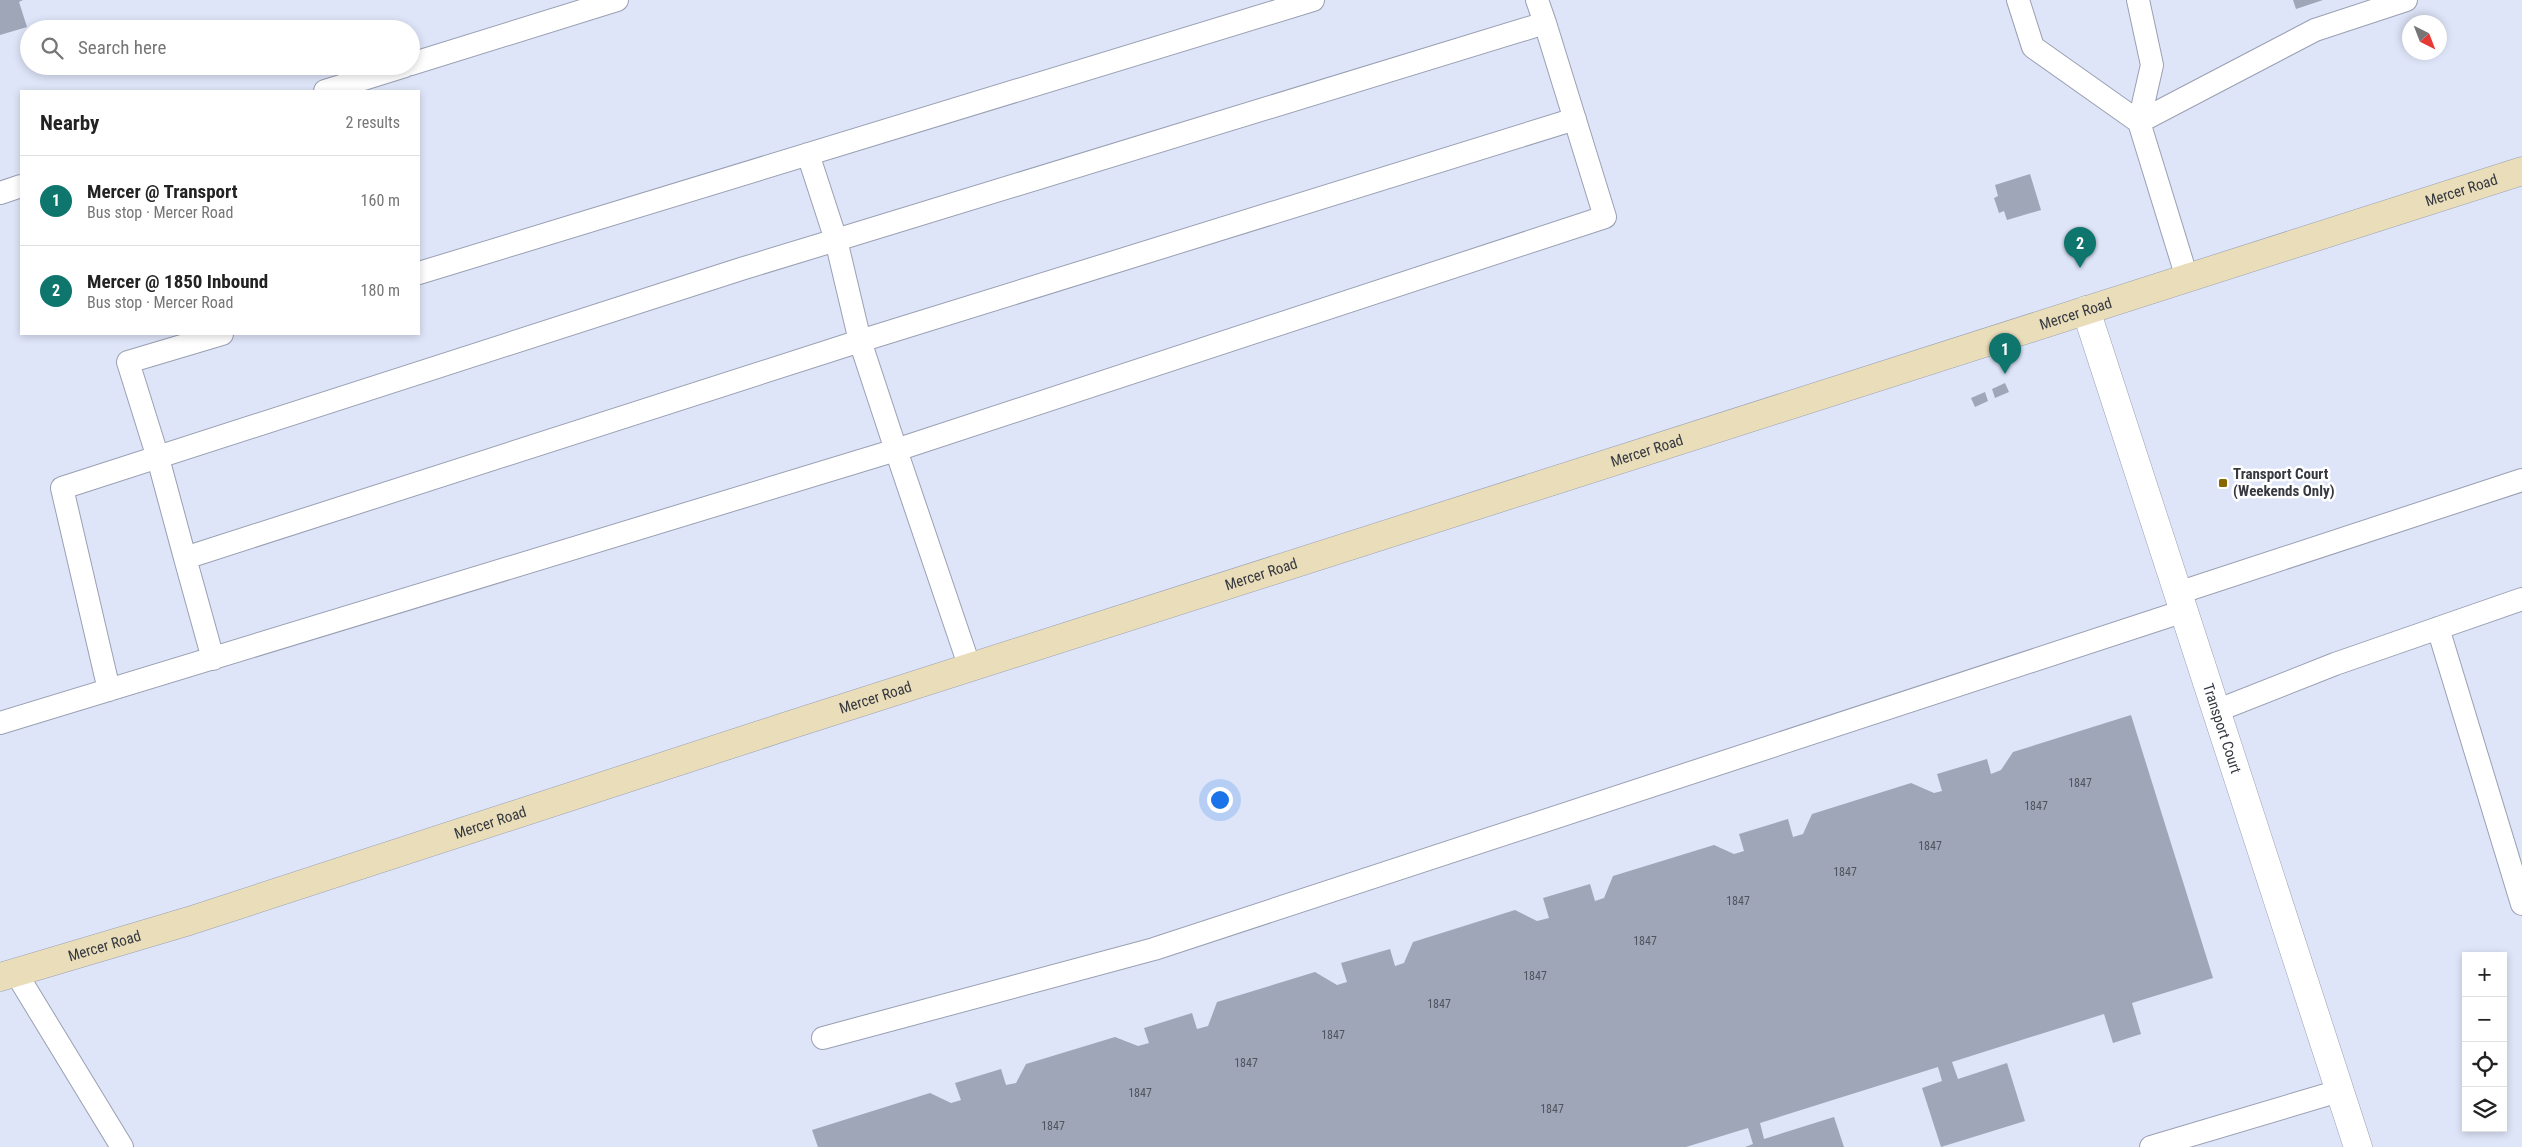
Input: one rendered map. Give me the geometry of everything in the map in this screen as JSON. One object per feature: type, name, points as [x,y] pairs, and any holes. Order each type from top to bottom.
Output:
[{"type":"street","name":"Mercer Road","points":[[8,975],[188,921],[970,668],[2522,171]]},
{"type":"street","name":"Transport Court","points":[[2086,310],[2338,1091],[2358,1147]]},
{"type":"lane","points":[[420,61],[617,0]]},
{"type":"lane","points":[[420,273],[1313,0]]},
{"type":"lane","points":[[0,724],[896,450],[1605,217],[1538,0]]},
{"type":"lane","points":[[2018,0],[2033,48],[2139,122]]},
{"type":"lane","points":[[2138,0],[2152,65],[2139,122],[2187,278]]},
{"type":"lane","points":[[2139,122],[2315,30],[2406,0]]},
{"type":"lane","points":[[109,690],[62,488],[836,240],[1545,24]]},
{"type":"lane","points":[[328,90],[376,75]]},
{"type":"lane","points":[[185,558],[860,342],[1575,120]]},
{"type":"lane","points":[[808,154],[836,240],[860,342],[970,668]]},
{"type":"lane","points":[[0,193],[20,186]]},
{"type":"lane","points":[[213,659],[158,458],[128,362],[219,335]]},
{"type":"lane","points":[[823,1038],[1154,949],[2181,602],[2522,480]]},
{"type":"lane","points":[[2216,711],[2335,664],[2522,599]]},
{"type":"lane","points":[[2438,628],[2522,904]]},
{"type":"lane","points":[[8,975],[122,1147]]},
{"type":"lane","points":[[2151,1147],[2338,1091]]},
{"type":"building","points":[[0,0],[23,0],[19,2],[25,20],[20,20],[20,29],[0,35]]},
{"type":"building","points":[[2293,0],[2323,0],[2296,9]]},
{"type":"building","points":[[2030,174],[2041,210],[2007,220],[2004,211],[1999,213],[1994,198],[1998,196],[1995,185]]},
{"type":"building","points":[[2005,383],[2009,392],[1995,398],[1992,389]]},
{"type":"building","points":[[1985,392],[1988,401],[1975,407],[1971,398]]},
{"type":"building","points":[[2131,715],[2213,978],[2132,1003],[2141,1034],[2113,1043],[2104,1014],[1952,1062],[1958,1079],[2007,1063],[2025,1121],[1941,1147],[1922,1088],[1942,1081],[1938,1067],[1760,1123],[1764,1139],[1834,1117],[1844,1147],[1745,1147],[1753,1144],[1748,1128],[1686,1147],[818,1147],[812,1130],[930,1093],[951,1103],[961,1100],[955,1083],[1001,1069],[1006,1085],[1016,1083],[1026,1064],[1115,1037],[1138,1046],[1149,1043],[1144,1028],[1192,1013],[1197,1029],[1208,1026],[1217,1002],[1315,972],[1337,985],[1347,982],[1341,963],[1390,949],[1395,966],[1404,963],[1413,942],[1515,910],[1537,921],[1549,918],[1543,898],[1590,884],[1595,901],[1604,898],[1613,876],[1714,845],[1734,854],[1744,851],[1739,834],[1788,819],[1793,837],[1803,834],[1812,814],[1911,783],[1934,793],[1942,791],[1937,774],[1987,759],[1991,774],[2001,770],[2013,752]]},
{"type":"place","name":"Mercer @ 1850 Inbound","points":[[2080,268]]},
{"type":"place","name":"Mercer @ Transport","points":[[2005,374]]},
{"type":"place","name":"Transport Court (Weekends Only)","points":[[2223,483]]}]
